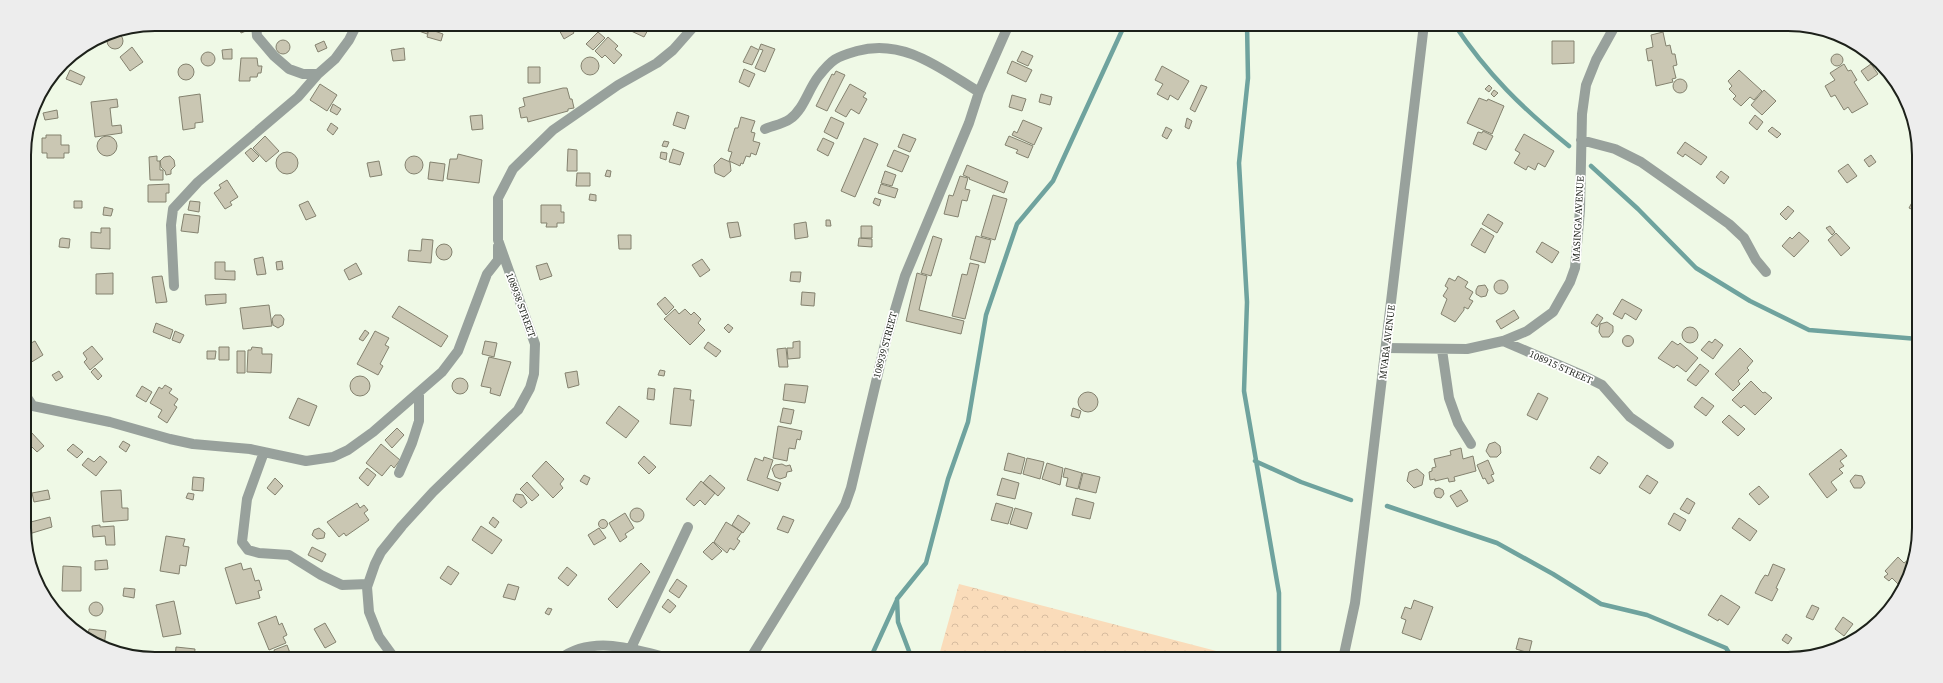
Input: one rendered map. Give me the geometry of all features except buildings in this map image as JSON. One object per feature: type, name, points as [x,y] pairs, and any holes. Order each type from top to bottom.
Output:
[{"type":"street","points":[[257,31],[257,36],[274,56],[289,68],[303,74],[318,74]]},
{"type":"street","points":[[174,286],[171,225],[173,209],[198,182],[298,97],[318,74],[336,59],[354,31]]},
{"type":"street","name":"108938 STREET","points":[[390,652],[374,627],[367,601],[368,584],[375,564],[382,552],[402,526],[433,492],[518,410],[530,388],[536,362],[535,344],[498,240],[498,198],[517,165],[553,130],[618,85],[657,63],[673,50],[690,31]]},
{"type":"street","name":"108939 STREET","points":[[754,652],[845,505],[851,488],[866,418],[896,301],[914,249],[1006,31]]},
{"type":"street","name":"MVABA AVENUE","points":[[1344,652],[1355,603],[1423,31]]},
{"type":"street","name":"MASINGA AVENUE","points":[[1386,348],[1442,350],[1467,349],[1503,341],[1527,331],[1553,312],[1570,282],[1575,268],[1580,210],[1581,140],[1586,85],[1596,60],[1612,31]]},
{"type":"street","points":[[764,129],[790,120],[802,108],[812,86],[832,61],[842,54],[874,47],[901,49],[979,92]]},
{"type":"street","points":[[1581,140],[1615,149],[1641,162],[1729,224],[1744,238],[1756,260],[1766,272]]},
{"type":"street","points":[[31,406],[110,422],[187,442],[250,449],[306,461],[333,457],[348,450],[373,432],[442,372],[458,351],[487,274],[498,260],[498,240]]},
{"type":"street","name":"108915 STREET","points":[[1503,341],[1602,385],[1630,417],[1669,444]]},
{"type":"street","points":[[1442,350],[1449,398],[1458,423],[1471,444]]},
{"type":"street","points":[[399,472],[412,443],[419,421],[419,392]]},
{"type":"street","points":[[264,452],[247,499],[242,542],[248,550],[259,553],[289,555],[321,575],[342,585],[368,584]]},
{"type":"street","points":[[630,650],[688,527]]},
{"type":"street","points":[[574,652],[582,648],[596,645],[639,652]]},
{"type":"green space","points":[[959,584],[1220,652],[940,652]]},
{"type":"waterway","points":[[909,652],[898,622],[897,599],[926,563],[948,479],[968,422],[986,315],[1017,224],[1053,181],[1122,31]]},
{"type":"waterway","points":[[1247,31],[1248,78],[1239,163],[1247,302],[1244,391],[1279,593],[1279,652]]},
{"type":"waterway","points":[[1459,31],[1493,75],[1507,90],[1536,118],[1569,146]]},
{"type":"waterway","points":[[1591,166],[1638,209],[1696,268],[1750,301],[1809,330],[1912,339]]},
{"type":"waterway","points":[[1255,461],[1301,482],[1351,500]]},
{"type":"waterway","points":[[1387,506],[1497,543],[1553,574],[1601,604],[1647,615],[1726,648],[1729,652]]},
{"type":"waterway","points":[[873,652],[897,600]]}]
